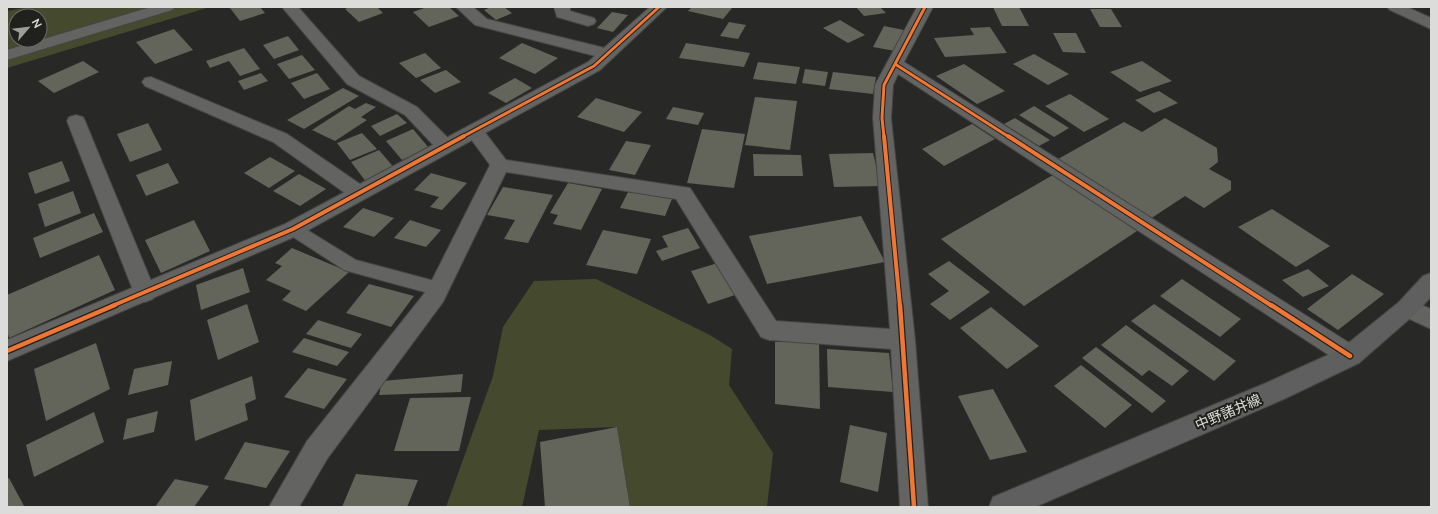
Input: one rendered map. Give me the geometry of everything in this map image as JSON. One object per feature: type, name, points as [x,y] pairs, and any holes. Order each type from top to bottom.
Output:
[{"type":"main road","name":"中野諸井線","points":[[1003,507],[1275,391],[1350,356],[1407,308],[1431,282]]},
{"type":"street","points":[[7,55],[167,7]]},
{"type":"street","points":[[290,7],[354,80],[411,111],[445,146]]},
{"type":"street","points":[[464,7],[481,22],[607,54]]},
{"type":"street","points":[[562,7],[563,14],[588,22]]},
{"type":"street","points":[[7,351],[293,229],[594,66],[659,7]]},
{"type":"street","points":[[914,507],[904,340],[882,118],[884,85],[925,7]]},
{"type":"street","points":[[1395,7],[1431,24]]},
{"type":"street","points":[[895,64],[1350,356]]},
{"type":"street","points":[[151,82],[280,138],[359,193]]},
{"type":"street","points":[[76,121],[145,293]]},
{"type":"street","points":[[474,131],[500,165],[683,193],[769,330],[904,340]]},
{"type":"street","points":[[283,507],[316,450],[430,303],[500,165]]},
{"type":"street","points":[[1407,308],[1431,320]]},
{"type":"lane","points":[[293,229],[350,264],[438,289]]},
{"type":"green space","points":[[210,7],[7,68],[7,11],[8,48],[48,48],[48,8],[23,8]]},
{"type":"green space","points":[[596,279],[710,335],[732,349],[729,385],[773,453],[767,507],[630,507],[617,427],[539,430],[522,507],[446,507],[493,376],[503,327],[534,281]]},
{"type":"building","points":[[260,7],[265,13],[240,21],[230,8]]},
{"type":"building","points":[[350,7],[377,7],[383,13],[359,22],[345,9]]},
{"type":"building","points":[[427,7],[449,7],[459,16],[429,27],[413,12]]},
{"type":"building","points":[[491,7],[504,7],[512,13],[496,20],[484,10]]},
{"type":"building","points":[[692,7],[733,7],[723,19],[688,11]]},
{"type":"building","points":[[856,7],[880,7],[886,13],[864,16]]},
{"type":"building","points":[[993,7],[1019,7],[1029,26],[1002,26]]},
{"type":"building","points":[[1090,9],[1111,9],[1122,27],[1100,27]]},
{"type":"building","points":[[612,12],[628,15],[613,32],[597,28]]},
{"type":"building","points":[[840,20],[865,35],[848,43],[823,28]]},
{"type":"building","points":[[729,22],[746,25],[738,39],[720,36]]},
{"type":"building","points":[[884,26],[904,30],[895,51],[873,47]]},
{"type":"building","points":[[990,27],[1007,53],[945,57],[934,38],[974,35],[970,28]]},
{"type":"building","points":[[174,29],[193,50],[155,64],[136,42]]},
{"type":"building","points":[[1053,33],[1076,33],[1086,53],[1063,52]]},
{"type":"building","points":[[288,36],[299,50],[274,59],[263,45]]},
{"type":"building","points":[[522,43],[558,58],[535,74],[499,58]]},
{"type":"building","points":[[686,43],[750,53],[744,67],[679,58]]},
{"type":"building","points":[[244,48],[260,69],[240,76],[229,61],[210,68],[206,61]]},
{"type":"building","points":[[425,53],[441,68],[416,78],[399,63]]},
{"type":"building","points":[[1034,54],[1069,74],[1048,85],[1013,64]]},
{"type":"building","points":[[302,55],[315,70],[289,79],[277,64]]},
{"type":"building","points":[[83,61],[99,72],[54,93],[38,81]]},
{"type":"building","points":[[1142,61],[1172,81],[1140,92],[1110,72]]},
{"type":"building","points":[[758,62],[800,67],[796,84],[753,79]]},
{"type":"building","points":[[964,64],[1005,91],[977,104],[936,76]]},
{"type":"building","points":[[805,69],[828,72],[825,86],[802,83]]},
{"type":"building","points":[[446,70],[461,82],[435,93],[420,80]]},
{"type":"building","points":[[833,72],[876,77],[873,94],[829,89]]},
{"type":"building","points":[[261,73],[268,81],[244,90],[238,81]]},
{"type":"building","points":[[317,73],[330,89],[304,99],[291,83]]},
{"type":"building","points":[[515,78],[532,88],[506,103],[488,93]]},
{"type":"building","points":[[343,88],[359,96],[304,129],[287,120]]},
{"type":"building","points":[[1159,91],[1178,103],[1154,113],[1135,100]]},
{"type":"building","points":[[1070,94],[1109,119],[1084,132],[1045,106]]},
{"type":"building","points":[[755,97],[797,101],[790,150],[745,145]]},
{"type":"building","points":[[596,98],[642,112],[624,132],[577,117]]},
{"type":"building","points":[[366,103],[376,107],[361,117],[367,120],[335,141],[312,130],[349,106],[355,109]]},
{"type":"building","points":[[1034,106],[1069,128],[1054,137],[1019,115]]},
{"type":"building","points":[[673,107],[704,113],[698,125],[666,119]]},
{"type":"building","points":[[397,114],[407,123],[380,136],[371,126]]},
{"type":"building","points":[[1015,118],[1050,140],[1039,146],[1004,124]]},
{"type":"building","points":[[1165,118],[1217,148],[1218,162],[1209,169],[1231,181],[1231,190],[1204,208],[1185,196],[1150,219],[1058,159],[1124,122],[1142,132]]},
{"type":"building","points":[[148,123],[162,150],[130,162],[117,134]]},
{"type":"building","points":[[972,124],[995,139],[944,166],[922,149]]},
{"type":"building","points":[[413,129],[429,148],[402,160],[386,141]]},
{"type":"building","points":[[702,129],[745,134],[734,188],[687,183]]},
{"type":"building","points":[[362,133],[377,149],[350,160],[337,143]]},
{"type":"building","points":[[626,141],[651,145],[635,175],[609,170]]},
{"type":"building","points":[[379,150],[396,170],[367,183],[351,162]]},
{"type":"building","points":[[873,153],[881,186],[834,187],[829,154]]},
{"type":"building","points":[[753,154],[801,155],[803,176],[754,176]]},
{"type":"building","points":[[270,157],[295,171],[269,188],[244,173]]},
{"type":"building","points":[[62,161],[70,181],[35,194],[28,173]]},
{"type":"building","points":[[168,163],[179,183],[146,196],[136,175]]},
{"type":"building","points":[[431,173],[467,183],[442,210],[430,207],[439,197],[414,190]]},
{"type":"building","points":[[299,174],[326,189],[300,206],[273,191]]},
{"type":"building","points":[[1053,175],[1137,231],[1024,306],[941,239]]},
{"type":"building","points":[[568,183],[602,189],[581,230],[553,224],[558,215],[550,213]]},
{"type":"building","points":[[503,187],[553,195],[528,243],[504,239],[515,220],[487,215]]},
{"type":"building","points":[[73,191],[81,213],[45,227],[38,204]]},
{"type":"building","points":[[628,192],[672,199],[665,216],[620,208]]},
{"type":"building","points":[[363,208],[394,218],[374,237],[343,227]]},
{"type":"building","points":[[1272,209],[1330,246],[1296,267],[1238,227]]},
{"type":"building","points":[[94,213],[103,232],[40,258],[33,238]]},
{"type":"building","points":[[861,216],[885,262],[767,284],[749,236]]},
{"type":"building","points":[[194,220],[210,251],[161,273],[145,240]]},
{"type":"building","points":[[410,220],[441,230],[426,247],[394,238]]},
{"type":"building","points":[[688,228],[700,248],[662,261],[656,251],[668,247],[662,236]]},
{"type":"building","points":[[603,230],[651,239],[637,274],[586,265]]},
{"type":"building","points":[[292,248],[349,272],[306,311],[282,300],[291,291],[266,280],[282,266],[275,263]]},
{"type":"building","points":[[99,255],[115,290],[9,338],[7,331],[7,295]]},
{"type":"building","points":[[949,261],[990,292],[950,320],[930,304],[949,291],[928,274]]},
{"type":"building","points":[[718,263],[735,295],[708,304],[691,271]]},
{"type":"building","points":[[243,268],[250,292],[201,310],[196,285]]},
{"type":"building","points":[[1308,269],[1329,286],[1303,297],[1282,280]]},
{"type":"building","points":[[1352,274],[1384,294],[1338,330],[1307,309]]},
{"type":"building","points":[[1182,279],[1241,319],[1220,337],[1160,296]]},
{"type":"building","points":[[369,284],[414,296],[391,327],[346,313]]},
{"type":"building","points":[[247,304],[259,342],[218,360],[207,320]]},
{"type":"building","points":[[1154,304],[1236,361],[1214,381],[1131,321]]},
{"type":"building","points":[[991,307],[1039,346],[1007,369],[960,328]]},
{"type":"building","points":[[318,320],[362,334],[351,348],[306,334]]},
{"type":"building","points":[[1126,325],[1189,371],[1172,386],[1149,370],[1142,376],[1101,345]]},
{"type":"building","points":[[304,338],[349,352],[337,366],[292,352]]},
{"type":"building","points":[[819,341],[820,409],[775,404],[775,342]]},
{"type":"building","points":[[96,343],[110,389],[46,421],[34,369]]},
{"type":"building","points":[[1096,347],[1166,401],[1152,413],[1082,358]]},
{"type":"building","points":[[827,349],[889,353],[893,392],[828,387]]},
{"type":"building","points":[[172,361],[168,385],[128,395],[134,369]]},
{"type":"building","points":[[1081,365],[1132,405],[1105,428],[1054,386]]},
{"type":"building","points":[[308,368],[347,379],[324,409],[284,397]]},
{"type":"building","points":[[463,374],[461,392],[379,395],[382,381]]},
{"type":"building","points":[[252,376],[256,399],[245,404],[248,420],[195,441],[190,400]]},
{"type":"building","points":[[993,389],[1027,452],[990,460],[958,396]]},
{"type":"building","points":[[471,397],[459,451],[394,451],[410,398]]},
{"type":"building","points":[[158,411],[154,432],[123,440],[127,419]]},
{"type":"building","points":[[94,412],[104,442],[34,477],[26,445]]},
{"type":"building","points":[[850,425],[887,433],[878,492],[840,482]]},
{"type":"building","points":[[617,427],[630,507],[545,507],[540,442]]},
{"type":"building","points":[[245,442],[290,451],[266,488],[224,479]]},
{"type":"building","points":[[356,474],[418,480],[407,507],[342,507]]},
{"type":"building","points":[[9,478],[24,506],[23,507],[7,507],[7,479]]},
{"type":"building","points":[[175,479],[209,486],[194,507],[155,507]]},
{"type":"cycle path","points":[[7,351],[293,229],[594,66],[659,7]]},
{"type":"cycle path","points":[[914,507],[903,340],[882,118],[884,85],[925,7]]},
{"type":"cycle path","points":[[895,64],[1350,356]]}]
